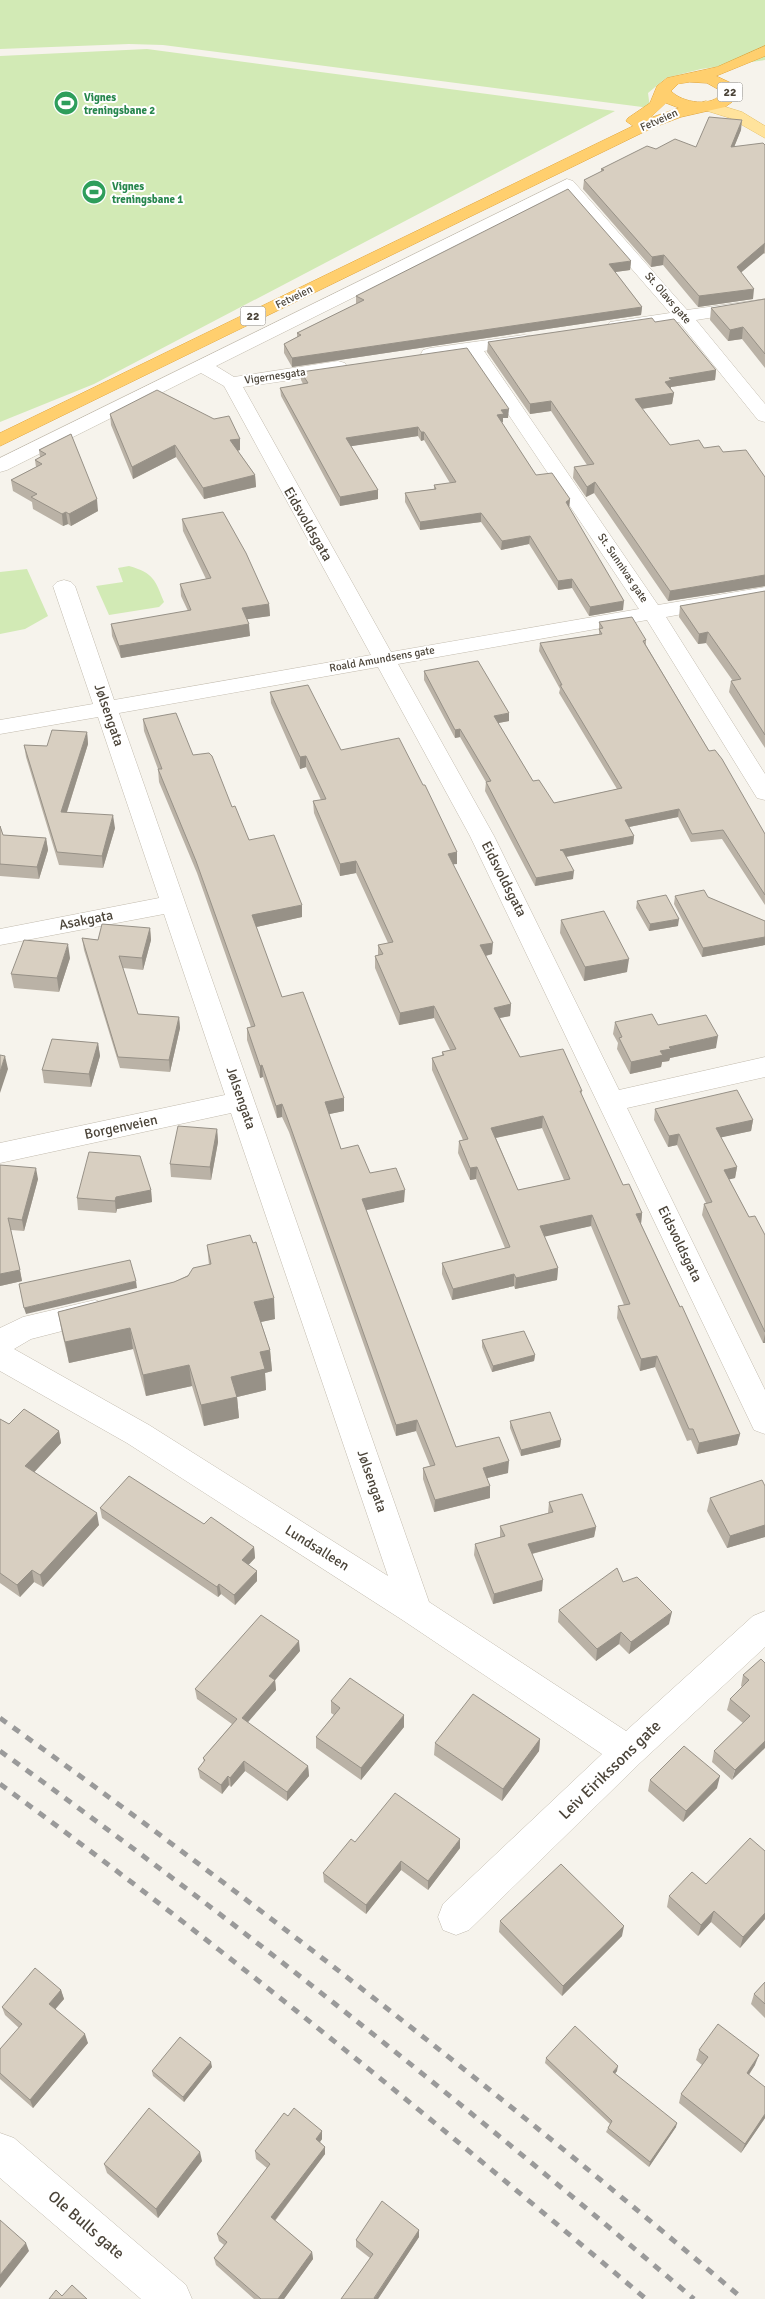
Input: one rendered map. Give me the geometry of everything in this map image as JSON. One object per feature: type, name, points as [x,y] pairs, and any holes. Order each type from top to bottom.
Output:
[{"type":"highway","name":"22","points":[[745,80],[730,91],[724,101],[706,106],[674,101],[663,92],[670,82],[722,70],[765,50]]},
{"type":"highway","name":"22","points":[[691,78],[714,81],[730,91]]},
{"type":"highway","name":"Fetveien","points":[[506,193],[624,128],[654,107],[660,100],[663,92]]},
{"type":"highway","name":"Fetveien","points":[[0,440],[506,193],[569,165],[665,116],[682,110],[706,106]]},
{"type":"main road","points":[[730,91],[753,109],[765,124]]},
{"type":"main road","points":[[706,106],[736,115],[765,133]]},
{"type":"street","name":"St. Olavs gate","points":[[201,365],[567,184],[683,316],[765,416]]},
{"type":"street","points":[[597,329],[765,304]]},
{"type":"street","points":[[415,356],[540,338]]},
{"type":"street","name":"St. Sunnivas gate","points":[[473,348],[653,613],[765,793]]},
{"type":"street","points":[[0,466],[201,365],[231,383]]},
{"type":"street","name":"Vigernesgata","points":[[231,383],[357,365]]},
{"type":"street","name":"Eidsvoldsgata","points":[[231,383],[257,433],[385,659],[506,882],[765,1421]]},
{"type":"street","name":"Jølsengata","points":[[64,586],[416,1611]]},
{"type":"street","name":"Roald Amundsens gate","points":[[0,727],[765,593]]},
{"type":"street","name":"Asakgata","points":[[0,937],[173,904]]},
{"type":"street","points":[[611,1102],[765,1067]]},
{"type":"street","name":"Borgenveien","points":[[0,1152],[242,1101]]},
{"type":"street","points":[[0,1343],[23,1329],[118,1306]]},
{"type":"street","name":"Lundsalleen","points":[[0,1356],[138,1434],[416,1611],[628,1752]]},
{"type":"street","name":"Leiv Eirikssons gate","points":[[456,1917],[628,1752],[765,1626]]},
{"type":"street","name":"Ole Bulls gate","points":[[0,2152],[172,2299]]},
{"type":"green space","points":[[0,0],[765,0],[765,60],[701,69],[666,78],[648,93],[650,108],[163,45],[129,44],[0,49]]},
{"type":"green space","points":[[147,49],[615,111],[94,384],[0,422],[0,56]]},
{"type":"green space","points":[[129,566],[144,571],[152,578],[164,602],[159,607],[109,615],[96,586],[123,582],[118,568]]},
{"type":"green space","points":[[27,569],[48,616],[25,629],[0,634],[0,572]]},
{"type":"building","points":[[709,117],[742,120],[731,147],[763,143],[765,145],[765,243],[737,267],[754,289],[699,296],[664,255],[652,257],[584,180],[604,170],[601,169],[647,146],[656,149],[675,139],[696,147]]},
{"type":"building","points":[[568,189],[631,261],[609,264],[642,307],[292,358],[284,344],[301,335],[297,333],[364,300],[356,296]]},
{"type":"building","points":[[765,299],[765,354],[743,327],[730,330],[711,308]]},
{"type":"building","points":[[652,318],[655,322],[674,319],[716,370],[669,378],[672,380],[665,382],[674,393],[635,399],[670,445],[699,440],[704,448],[719,446],[723,452],[746,450],[765,477],[765,575],[670,591],[595,482],[587,487],[574,467],[594,464],[551,401],[530,404],[488,342]]},
{"type":"building","points":[[467,348],[509,409],[501,410],[504,414],[497,415],[536,475],[552,473],[570,499],[566,502],[624,601],[590,607],[572,579],[558,581],[530,536],[502,541],[481,513],[420,522],[405,493],[436,489],[434,485],[456,482],[424,432],[421,432],[418,427],[346,438],[378,490],[340,497],[280,388],[308,383],[301,372]]},
{"type":"building","points":[[157,390],[214,419],[229,416],[240,439],[230,440],[255,475],[203,488],[175,445],[132,467],[110,414]]},
{"type":"building","points":[[71,434],[97,499],[69,514],[66,512],[62,514],[31,497],[37,494],[11,480],[42,464],[35,460],[46,454],[39,450]]},
{"type":"building","points":[[223,512],[246,553],[269,604],[242,608],[249,624],[119,646],[111,624],[191,610],[180,584],[211,578],[182,519]]},
{"type":"building","points":[[765,591],[765,735],[731,681],[741,679],[708,632],[699,634],[680,606]]},
{"type":"building","points":[[632,617],[646,640],[643,641],[709,751],[715,750],[722,759],[765,834],[765,895],[723,830],[692,834],[679,809],[625,820],[634,836],[560,850],[563,851],[574,871],[536,878],[486,782],[491,781],[460,729],[455,730],[424,671],[478,661],[509,713],[494,716],[533,781],[539,780],[554,803],[622,788],[560,685],[562,685],[540,643],[602,634],[599,629],[603,628],[599,622]]},
{"type":"building","points":[[308,685],[341,750],[399,738],[423,785],[425,785],[457,852],[448,854],[493,943],[480,945],[511,1004],[494,1008],[520,1057],[563,1049],[623,1185],[629,1184],[642,1213],[636,1214],[680,1307],[682,1306],[740,1434],[699,1443],[693,1429],[689,1429],[657,1356],[641,1359],[618,1306],[630,1304],[592,1215],[540,1226],[558,1268],[516,1278],[514,1274],[453,1289],[442,1263],[510,1247],[477,1167],[470,1168],[459,1141],[468,1139],[432,1058],[444,1055],[442,1052],[456,1049],[434,1006],[400,1013],[375,956],[383,954],[378,945],[393,942],[356,861],[340,864],[313,801],[326,799],[306,756],[300,757],[270,692]],"holes":[[[543,1116],[570,1179],[518,1190],[491,1128]]]},
{"type":"building","points":[[176,713],[193,755],[209,753],[212,756],[232,807],[235,806],[249,840],[274,835],[302,905],[252,915],[282,997],[303,992],[344,1098],[325,1102],[341,1149],[358,1145],[370,1173],[396,1168],[405,1190],[362,1199],[456,1447],[499,1437],[509,1461],[483,1468],[490,1486],[435,1500],[423,1468],[435,1465],[417,1420],[396,1425],[282,1104],[276,1106],[262,1065],[260,1066],[247,1028],[255,1026],[196,861],[158,769],[162,769],[143,719]]},
{"type":"building","points":[[52,730],[87,732],[61,812],[113,815],[102,856],[57,852],[24,745],[47,746]]},
{"type":"building","points":[[0,826],[3,835],[46,838],[37,867],[0,864]]},
{"type":"building","points":[[704,890],[708,897],[765,921],[765,937],[703,948],[675,896]]},
{"type":"building","points":[[666,895],[679,919],[650,924],[637,901]]},
{"type":"building","points":[[604,911],[629,959],[585,967],[561,920]]},
{"type":"building","points":[[102,924],[150,928],[142,958],[119,956],[138,1014],[179,1017],[169,1060],[118,1057],[82,938],[98,940]]},
{"type":"building","points":[[24,940],[68,944],[57,978],[11,974]]},
{"type":"building","points":[[652,1014],[658,1025],[706,1015],[718,1036],[669,1047],[671,1049],[660,1051],[663,1055],[631,1062],[619,1038],[622,1037],[615,1022]]},
{"type":"building","points":[[52,1039],[98,1043],[89,1074],[42,1070]]},
{"type":"building","points":[[0,1055],[5,1056],[0,1072]]},
{"type":"building","points":[[737,1090],[753,1120],[716,1128],[737,1167],[724,1170],[749,1217],[755,1216],[765,1235],[765,1332],[704,1204],[712,1202],[679,1134],[669,1136],[655,1109]]},
{"type":"building","points":[[178,1126],[217,1129],[210,1167],[170,1164]]},
{"type":"building","points":[[89,1152],[140,1156],[151,1190],[116,1197],[115,1201],[77,1198]]},
{"type":"building","points":[[0,1165],[36,1168],[22,1220],[8,1218],[20,1270],[0,1274]]},
{"type":"building","points":[[250,1235],[253,1243],[256,1242],[274,1298],[254,1302],[270,1350],[260,1352],[265,1369],[231,1377],[237,1397],[201,1405],[189,1365],[143,1375],[130,1328],[65,1342],[58,1312],[174,1282],[188,1276],[193,1268],[211,1264],[207,1245]]},
{"type":"building","points":[[130,1260],[136,1281],[24,1308],[19,1284]]},
{"type":"building","points":[[524,1331],[535,1355],[493,1366],[482,1340]]},
{"type":"building","points":[[24,1409],[59,1431],[25,1466],[97,1513],[40,1575],[32,1570],[17,1585],[0,1573],[0,1419],[9,1424]]},
{"type":"building","points":[[550,1412],[561,1440],[521,1450],[510,1421]]},
{"type":"building","points":[[129,1476],[204,1524],[211,1517],[254,1547],[242,1560],[257,1571],[234,1595],[219,1584],[217,1587],[100,1508]]},
{"type":"building","points":[[762,1480],[765,1486],[765,1525],[730,1536],[710,1498]]},
{"type":"building","points":[[582,1494],[596,1527],[528,1544],[543,1580],[494,1594],[475,1544],[505,1536],[500,1526],[553,1512],[549,1502]]},
{"type":"building","points":[[617,1568],[623,1582],[637,1577],[672,1612],[631,1642],[621,1632],[597,1649],[559,1610]]},
{"type":"building","points":[[261,1615],[299,1641],[269,1676],[275,1680],[242,1718],[308,1766],[287,1792],[244,1761],[230,1778],[228,1776],[221,1785],[198,1769],[205,1760],[203,1758],[237,1719],[195,1689]]},
{"type":"building","points":[[761,1659],[765,1663],[765,1741],[735,1770],[714,1751],[750,1716],[730,1699],[749,1680],[743,1675]]},
{"type":"building","points":[[350,1678],[404,1715],[361,1768],[316,1737],[340,1708],[331,1701]]},
{"type":"building","points":[[473,1694],[540,1739],[503,1789],[435,1743]]},
{"type":"building","points":[[684,1746],[720,1776],[686,1811],[650,1780]]},
{"type":"building","points":[[395,1793],[460,1839],[428,1881],[401,1861],[366,1905],[323,1873],[351,1839],[355,1842]]},
{"type":"building","points":[[750,1838],[765,1851],[765,1913],[743,1937],[714,1911],[701,1925],[669,1896],[692,1872],[706,1884]]},
{"type":"building","points":[[561,1864],[624,1926],[563,1986],[500,1921]]},
{"type":"building","points":[[35,1968],[61,1990],[49,2004],[85,2034],[30,2100],[0,2073],[0,2049],[22,2024],[2,2007]]},
{"type":"building","points":[[765,1982],[765,2004],[754,1994]]},
{"type":"building","points":[[718,2024],[759,2055],[747,2073],[765,2087],[765,2114],[745,2144],[681,2094],[708,2057],[699,2050]]},
{"type":"building","points":[[575,2026],[618,2066],[613,2072],[677,2123],[650,2162],[608,2128],[612,2121],[546,2058]]},
{"type":"building","points":[[180,2037],[211,2062],[183,2097],[152,2071]]},
{"type":"building","points":[[149,2108],[200,2152],[156,2209],[104,2164]]},
{"type":"building","points":[[294,2108],[322,2131],[316,2139],[325,2147],[271,2217],[312,2252],[278,2299],[261,2299],[214,2258],[227,2242],[217,2234],[270,2164],[255,2151],[284,2113],[288,2116]]},
{"type":"building","points":[[382,2201],[419,2230],[375,2299],[341,2299],[373,2254],[356,2240]]},
{"type":"building","points":[[0,2220],[26,2243],[0,2275]]},
{"type":"building","points":[[72,2285],[87,2299],[49,2299],[56,2290],[62,2296]]},
{"type":"railway","points":[[0,1718],[96,1787],[378,2001],[562,2148],[743,2299]]},
{"type":"railway","points":[[0,1751],[178,1882],[353,2018],[694,2299]]},
{"type":"railway","points":[[0,1784],[165,1908],[328,2036],[646,2299]]},
{"type":"place","name":"Vignes treningsbane 2","points":[[66,103]]},
{"type":"place","name":"Vignes treningsbane 1","points":[[94,192]]}]
